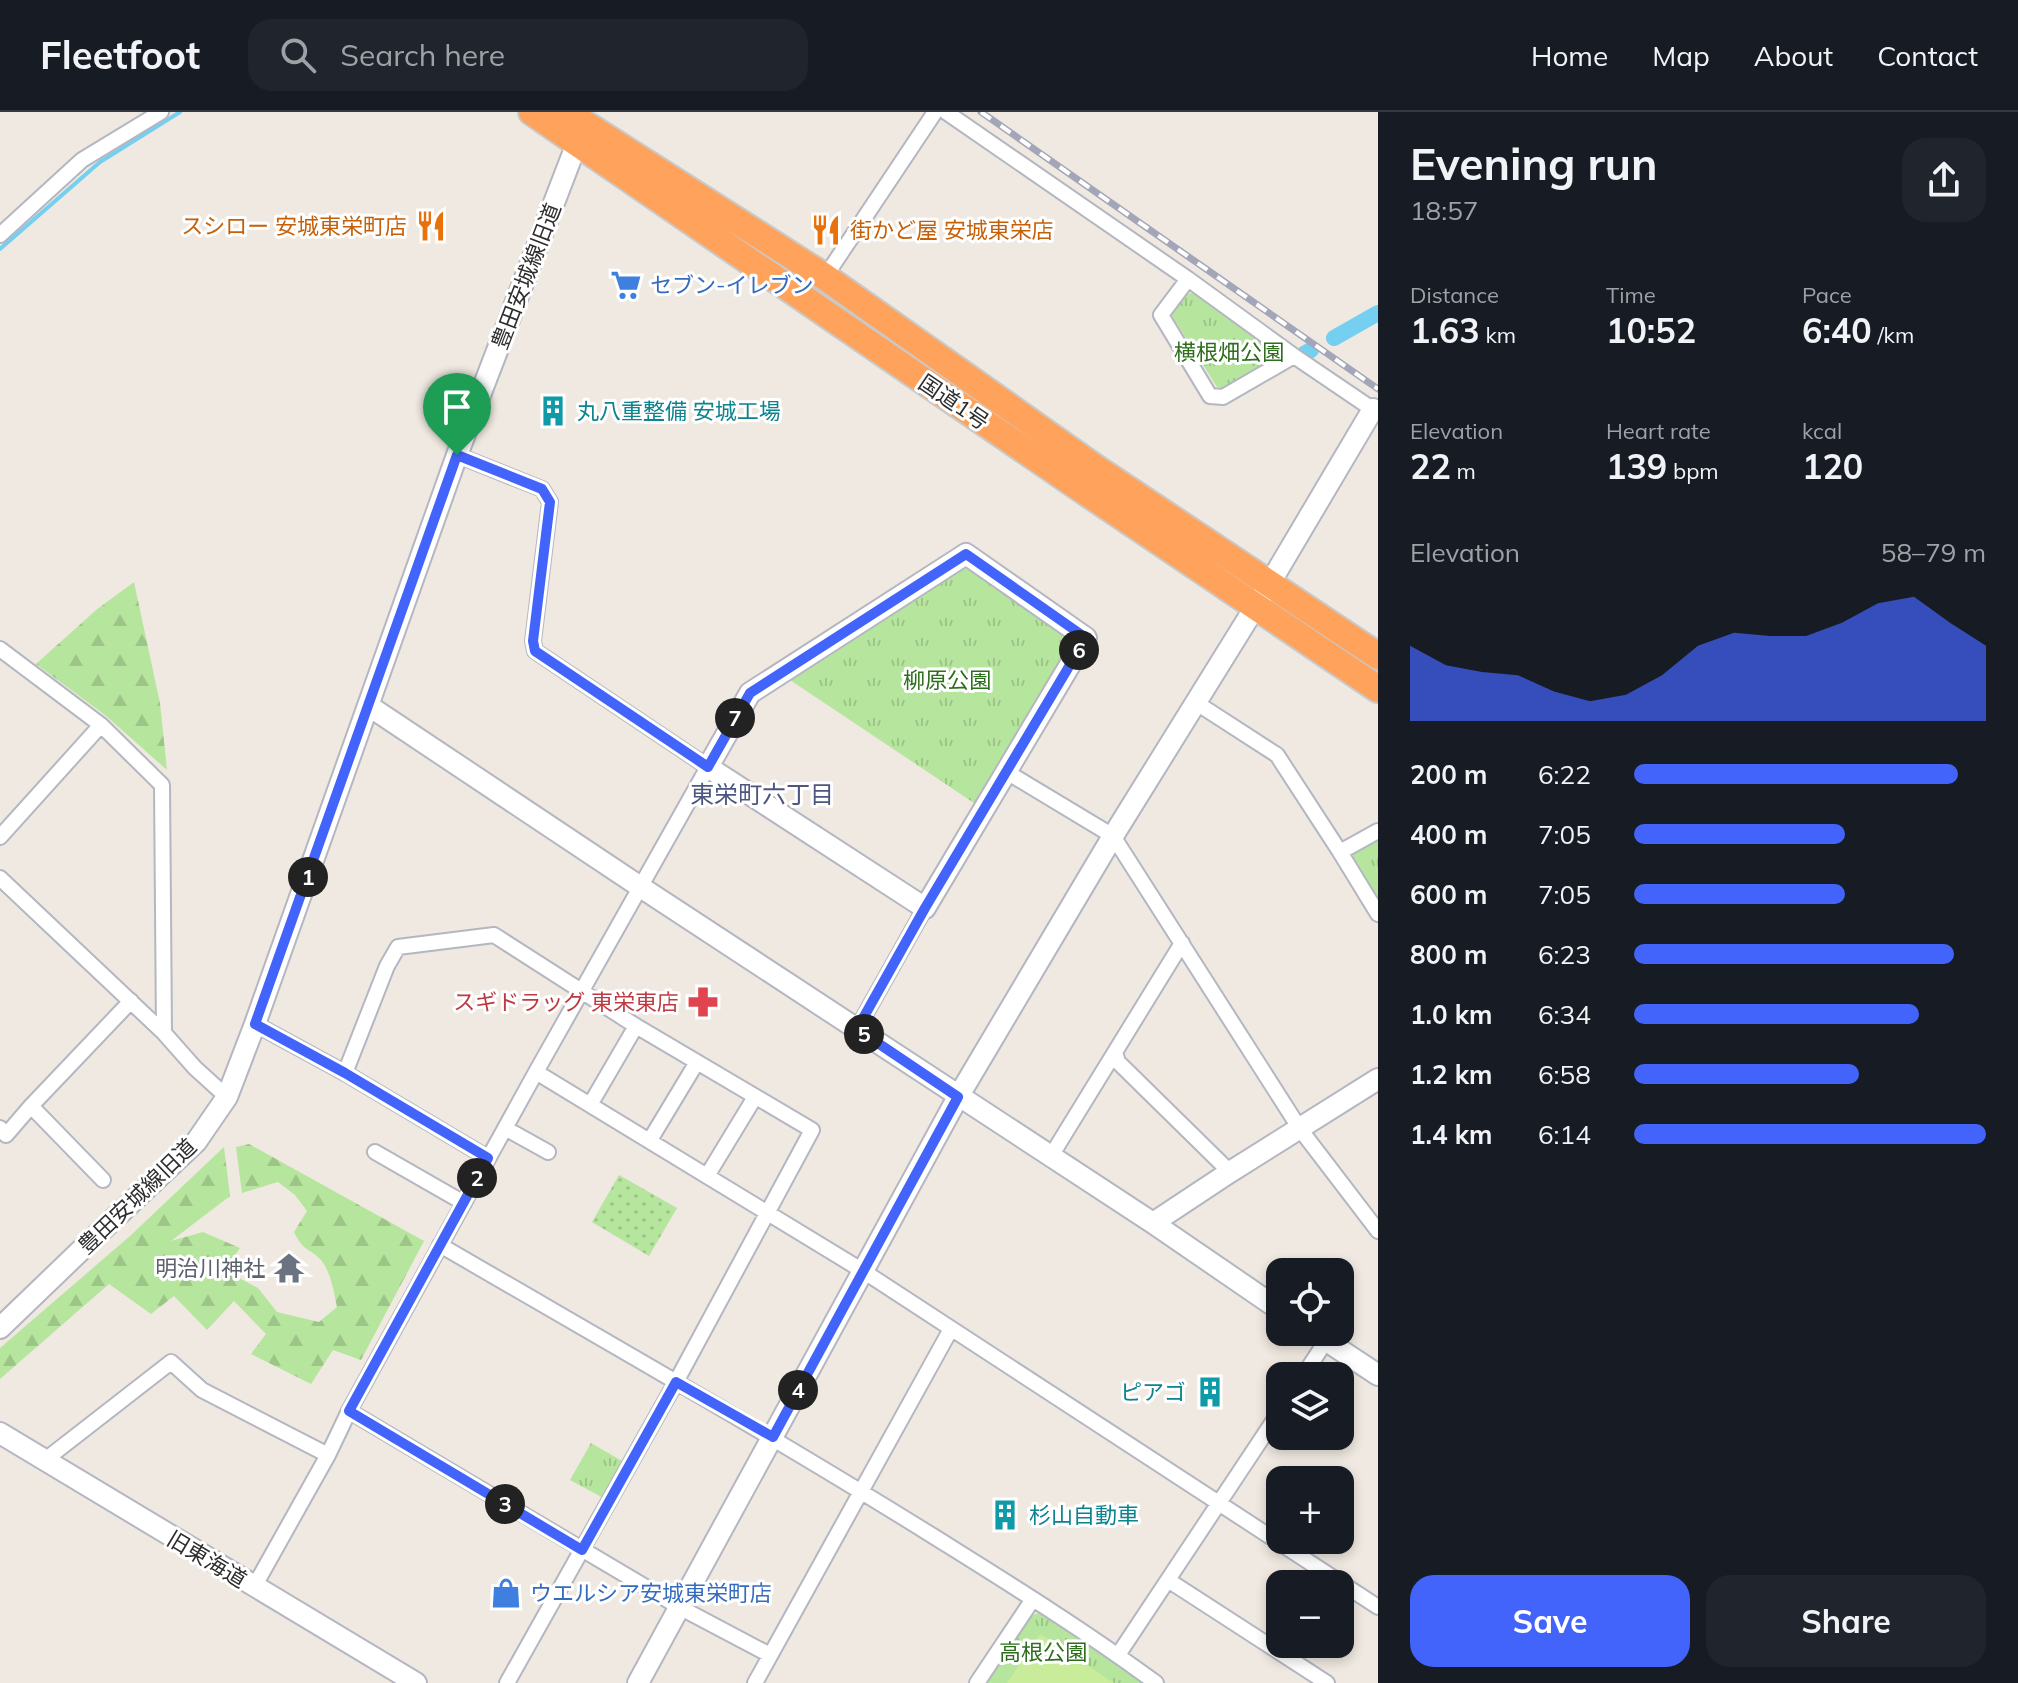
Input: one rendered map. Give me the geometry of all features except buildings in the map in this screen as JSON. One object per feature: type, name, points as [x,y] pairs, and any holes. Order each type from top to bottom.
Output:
[{"type":"highway","name":"国道1号","points":[[532,112],[1077,486],[1263,594],[1378,656]]},
{"type":"highway","name":"国道1号","points":[[566,112],[825,277],[1097,469],[1263,594],[1378,689]]},
{"type":"street","points":[[0,235],[82,160],[161,112]]},
{"type":"street","points":[[825,277],[935,112]]},
{"type":"street","points":[[638,1683],[958,1097],[1113,836],[1376,411],[946,112]]},
{"type":"street","name":"豊田安城線旧道","points":[[0,1328],[196,1142],[227,1097],[457,455],[577,143]]},
{"type":"street","points":[[1188,279],[1161,315],[1210,396],[1223,397],[1294,356]]},
{"type":"street","points":[[457,455],[542,489],[550,502],[533,641],[535,651],[925,908]]},
{"type":"street","points":[[254,1587],[488,1158],[750,693],[966,554],[1086,638],[1005,771],[857,1029]]},
{"type":"street","points":[[0,649],[101,725],[162,785],[164,1033]]},
{"type":"street","points":[[1195,702],[1277,755],[1378,914]]},
{"type":"street","points":[[369,706],[1266,1300]]},
{"type":"street","points":[[0,837],[101,725]]},
{"type":"street","points":[[1005,771],[1113,836],[1300,1129],[1378,1231]]},
{"type":"street","points":[[1340,852],[1378,831]]},
{"type":"street","points":[[0,878],[131,1001],[227,1097]]},
{"type":"street","points":[[345,1073],[387,966],[398,947],[494,935],[636,1026],[812,1130],[676,1382],[507,1683]]},
{"type":"street","points":[[1051,1156],[1182,943]]},
{"type":"street","points":[[2,1135],[131,1001]]},
{"type":"street","points":[[255,1024],[488,1158]]},
{"type":"street","points":[[590,1105],[636,1026]]},
{"type":"street","points":[[1115,1052],[1118,1062],[1230,1172]]},
{"type":"street","points":[[650,1140],[697,1062]]},
{"type":"street","points":[[536,1072],[863,1271],[1378,1607]]},
{"type":"street","points":[[1153,1223],[1378,1079]]},
{"type":"street","points":[[707,1176],[755,1097]]},
{"type":"street","points":[[31,1106],[103,1180]]},
{"type":"street","points":[[505,1128],[548,1152]]},
{"type":"street","points":[[375,1152],[464,1203]]},
{"type":"street","points":[[440,1245],[773,1437],[1033,1599],[1156,1683]]},
{"type":"street","points":[[755,1683],[951,1329]]},
{"type":"street","points":[[1334,1346],[1378,1375]]},
{"type":"street","points":[[45,1460],[171,1362],[202,1390],[328,1455]]},
{"type":"street","points":[[349,1411],[681,1608],[770,1655]]},
{"type":"street","points":[[1118,1655],[1266,1432]]},
{"type":"street","name":"旧東海道","points":[[0,1433],[416,1683]]},
{"type":"street","points":[[1168,1580],[1327,1683]]},
{"type":"street","points":[[977,1683],[1033,1599]]},
{"type":"green space","name":"横根畑公園","points":[[1194,292],[1274,350],[1273,361],[1226,389],[1217,387],[1172,314],[1185,295]]},
{"type":"green space","name":"柳原公園","points":[[960,568],[968,569],[1067,637],[1069,645],[974,803],[787,678]]},
{"type":"green space","points":[[134,582],[160,703],[167,770],[105,715],[36,664],[96,610]]},
{"type":"green space","points":[[1378,837],[1378,904],[1351,860],[1353,853]]},
{"type":"green space","points":[[249,1144],[424,1241],[361,1360],[333,1350],[311,1384],[251,1354],[266,1334],[234,1301],[207,1330],[174,1296],[151,1314],[109,1284],[0,1379],[0,1348],[130,1236],[224,1147],[230,1196],[171,1241],[203,1232],[240,1248],[224,1270],[258,1288],[277,1312],[319,1322],[337,1307],[332,1282],[324,1264],[303,1246],[294,1232],[307,1211],[295,1195],[278,1182],[242,1193],[236,1147]]},
{"type":"green space","points":[[619,1175],[677,1208],[649,1256],[592,1222]]},
{"type":"green space","points":[[591,1443],[629,1465],[609,1501],[570,1480]]},
{"type":"green space","name":"高根公園","points":[[1039,1613],[1145,1683],[985,1683],[1029,1616]]},
{"type":"green space","points":[[1040,1634],[1114,1683],[1007,1683]]},
{"type":"waterway","points":[[0,249],[100,162],[180,112]]},
{"type":"waterway","points":[[1334,338],[1378,313]]},
{"type":"waterway","points":[[1304,354],[1311,350]]},
{"type":"railway","points":[[981,112],[1378,389]]},
{"type":"place","name":"スシロー 安城東栄町店","points":[[431,226]]},
{"type":"place","name":"街かど屋 安城東栄店","points":[[826,230]]},
{"type":"place","name":"セブン-イレブン","points":[[626,285]]},
{"type":"place","name":"丸八重整備 安城工場","points":[[553,411]]},
{"type":"place","name":"スギドラッグ 東栄東店","points":[[703,1002]]},
{"type":"place","name":"明治川神社","points":[[289,1268]]},
{"type":"place","name":"ピアゴ","points":[[1210,1392]]},
{"type":"place","name":"杉山自動車","points":[[1005,1515]]},
{"type":"place","name":"ウエルシア安城東栄町店","points":[[506,1593]]},
{"type":"district","name":"東栄町六丁目","points":[[762,794]]},
{"type":"route","points":[[457,455],[542,489],[550,502],[533,641],[535,651],[708,767],[750,693],[966,554],[1086,638],[1005,771],[857,1029],[958,1097],[773,1437],[676,1382],[582,1550],[349,1411],[488,1158],[255,1024],[457,455]]}]
